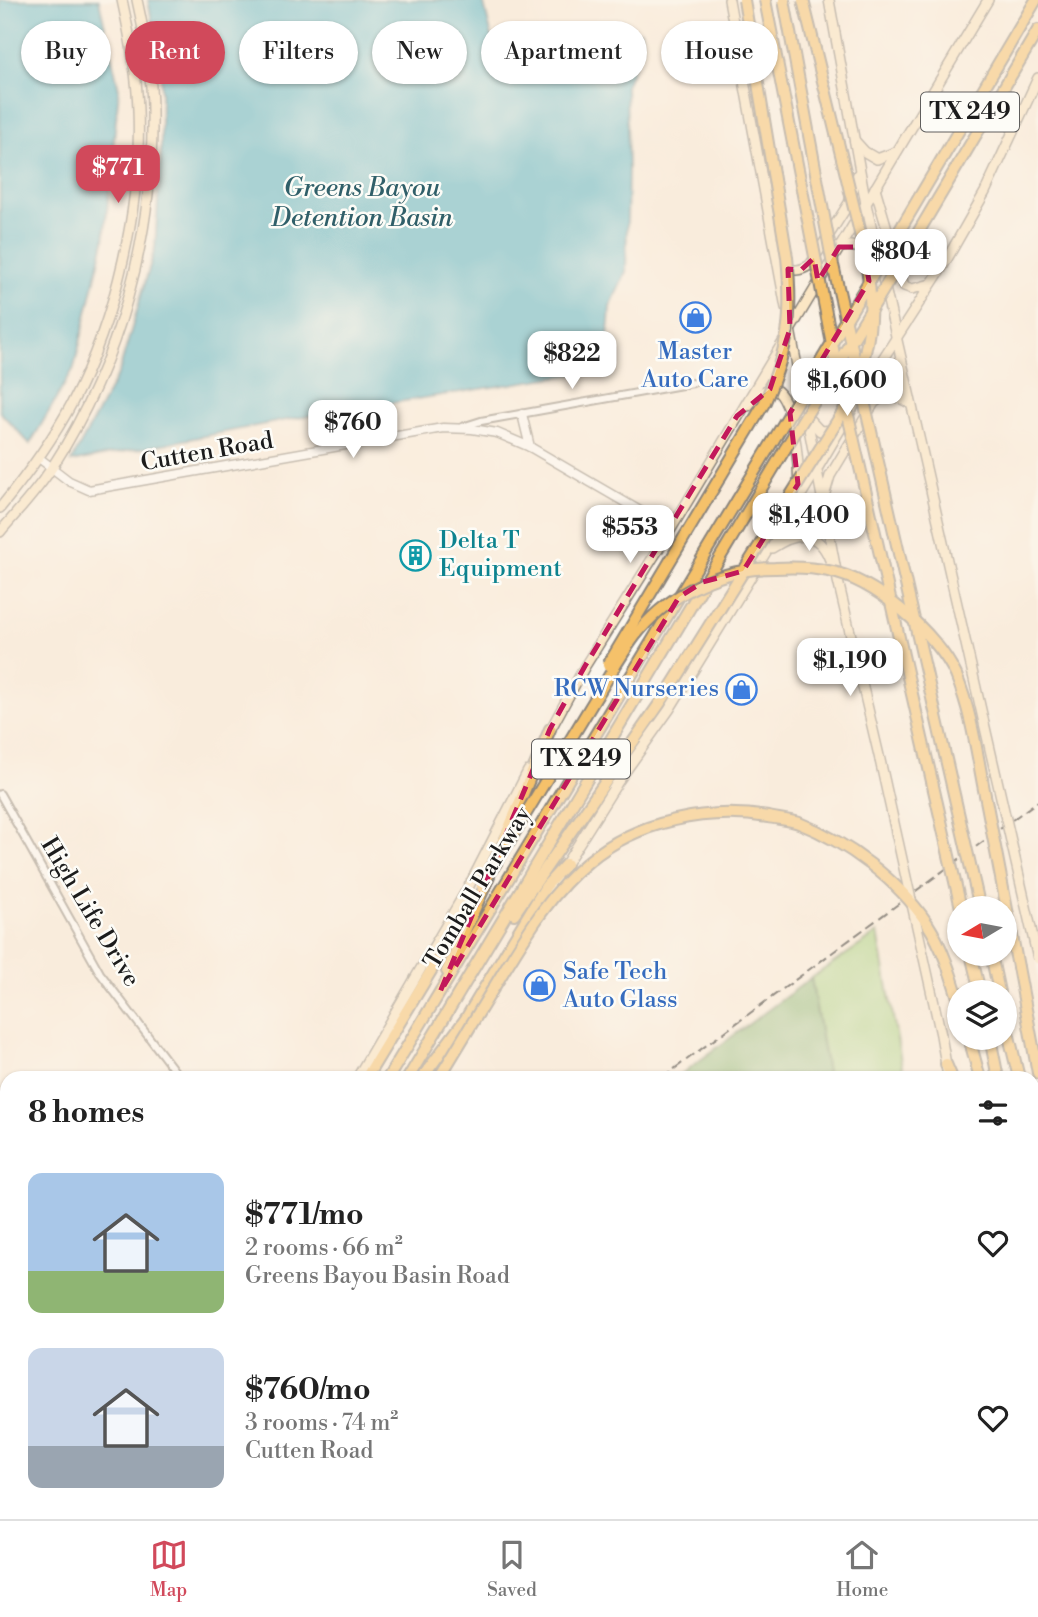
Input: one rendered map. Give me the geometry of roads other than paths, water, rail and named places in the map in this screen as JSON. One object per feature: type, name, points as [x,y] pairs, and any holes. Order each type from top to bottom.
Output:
[{"type":"highway","points":[[482,886],[489,866],[517,817],[765,402],[781,366],[788,337],[790,304],[787,257],[744,0]]},
{"type":"highway","points":[[765,0],[834,354],[958,896]]},
{"type":"highway","points":[[784,0],[833,265],[977,896]]},
{"type":"highway","points":[[453,1003],[669,690],[843,412],[854,388],[865,355],[870,320],[870,284],[862,240],[803,0]]},
{"type":"highway","name":"Tomball Parkway","points":[[392,1071],[1036,0]]},
{"type":"highway","name":"Tomball Parkway","points":[[412,1071],[1038,30]]},
{"type":"highway","points":[[370,1071],[638,631],[668,604],[703,582],[728,574],[764,568],[798,567],[830,571],[867,584],[929,633],[955,674],[970,719],[1038,1071]]},
{"type":"highway","points":[[440,992],[452,956],[478,902],[550,729]]},
{"type":"highway","points":[[441,1071],[539,915],[561,888],[590,860],[626,838],[673,820],[712,814],[751,814],[797,822],[843,845],[887,878],[926,922],[940,948],[951,980]]},
{"type":"highway","points":[[427,1071],[465,1020],[546,886],[566,864]]},
{"type":"highway","points":[[973,1050],[978,1071]]},
{"type":"highway","points":[[992,1050],[997,1071]]},
{"type":"highway","points":[[1012,1050],[1017,1071]]},
{"type":"highway","points":[[946,1064],[948,1071]]},
{"type":"main road","points":[[0,508],[39,458],[72,404],[101,336],[122,264],[132,214],[137,165],[138,110],[131,44],[122,0]]},
{"type":"main road","points":[[0,533],[52,468],[92,396],[102,375],[137,264],[151,158],[152,109],[146,40],[138,0]]},
{"type":"main road","points":[[729,0],[838,581],[946,1064]]},
{"type":"main road","points":[[829,0],[866,204],[1038,959]]},
{"type":"main road","points":[[361,1071],[469,886],[585,666],[671,529],[988,0]]},
{"type":"main road","points":[[441,1071],[566,864],[617,783],[670,710],[932,284],[985,192],[1038,78]]},
{"type":"main road","points":[[854,139],[865,152],[877,159],[898,152]]},
{"type":"main road","points":[[776,256],[782,265],[790,270],[801,270],[810,265],[849,202],[859,167]]},
{"type":"main road","points":[[875,188],[904,286],[912,289],[932,284]]},
{"type":"main road","points":[[839,247],[866,248],[879,259]]},
{"type":"main road","points":[[737,416],[762,392],[769,389],[775,390],[788,405],[800,469],[797,491],[788,518]]},
{"type":"main road","points":[[824,502],[830,476],[874,403],[882,396],[890,395],[911,404]]},
{"type":"main road","points":[[806,411],[813,425],[820,431],[834,430],[846,421]]},
{"type":"main road","points":[[768,551],[786,539],[808,536],[817,540],[826,550],[838,581]]},
{"type":"street","name":"Cutten Road","points":[[458,429],[481,421],[693,383]]},
{"type":"street","points":[[522,414],[530,447]]},
{"type":"street","name":"Cutten Road","points":[[39,458],[69,481],[89,490],[443,428],[497,433],[530,447],[671,529]]},
{"type":"street","name":"High Life Drive","points":[[0,794],[100,972],[175,1071]]},
{"type":"water","points":[[0,0],[99,0],[104,21],[21,21],[21,84],[111,84],[111,53],[119,89],[104,241],[74,368],[30,444],[0,412]]},
{"type":"water","name":"Greens Bayou Detention Basin","points":[[148,0],[483,0],[488,21],[481,21],[481,84],[627,84],[626,272],[610,307],[606,369],[297,418],[71,462],[119,372],[155,248],[161,154],[161,84],[225,84],[225,21],[152,21]]},
{"type":"railway","points":[[672,1071],[1038,801]]},
{"type":"place","name":"Master Auto Care","points":[[695,318]]},
{"type":"place","name":"Delta T Equipment","points":[[416,555]]},
{"type":"place","name":"RCW Nurseries","points":[[742,689]]},
{"type":"place","name":"Safe Tech Auto Glass","points":[[540,986]]}]
